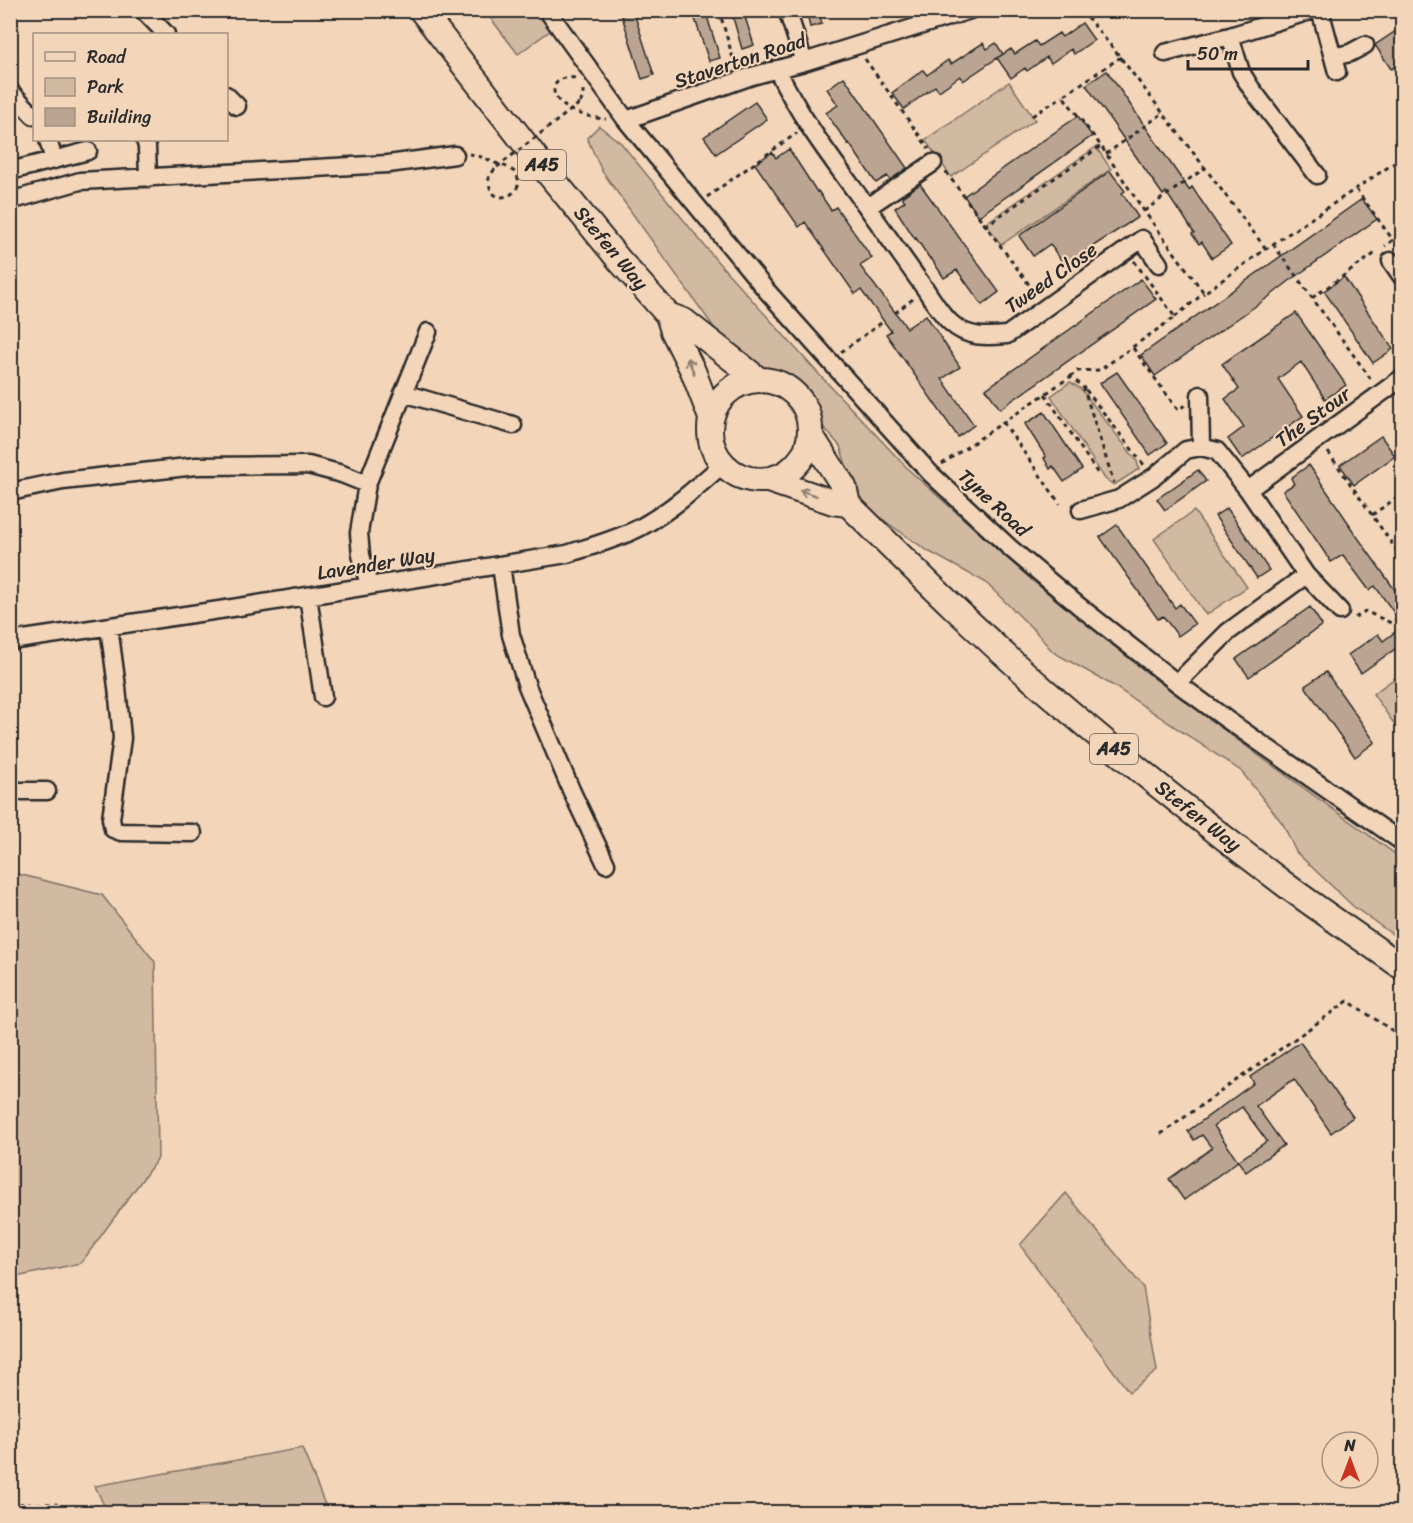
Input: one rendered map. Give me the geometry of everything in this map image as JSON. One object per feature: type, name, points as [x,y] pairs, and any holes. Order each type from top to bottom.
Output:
[{"type":"highway","name":"Stefen Way","points":[[421,10],[564,193],[668,315],[673,331],[693,370],[711,418]]},
{"type":"highway","name":"Stefen Way","points":[[668,315],[684,321],[759,380]]},
{"type":"highway","points":[[759,380],[776,382],[791,390],[802,402],[809,418],[810,434],[806,451],[797,465],[784,475],[768,480],[752,480],[736,474],[723,464],[714,450],[710,435],[711,418],[717,403],[728,391],[743,383],[759,380]]},
{"type":"highway","name":"Stefen Way","points":[[810,434],[844,487],[848,504],[949,604],[1042,688],[1208,825],[1288,886],[1402,967]]},
{"type":"highway","points":[[768,480],[833,502],[848,504]]},
{"type":"street","points":[[142,10],[165,33]]},
{"type":"street","name":"Tyne Road","points":[[547,10],[626,120],[767,291],[930,473],[1010,547],[1079,606],[1236,726],[1402,842]]},
{"type":"street","points":[[787,10],[804,62]]},
{"type":"street","name":"Staverton Road","points":[[626,120],[739,81],[855,46],[940,15],[970,10]]},
{"type":"street","points":[[1165,53],[1230,36],[1313,10]]},
{"type":"street","points":[[1320,10],[1335,64],[1365,45]]},
{"type":"street","points":[[1230,36],[1241,72],[1251,88],[1317,175]]},
{"type":"street","name":"Tweed Close","points":[[777,69],[808,125],[926,290],[951,324],[969,335],[988,337],[1007,335],[1142,239],[1159,264]]},
{"type":"street","points":[[10,91],[33,115]]},
{"type":"street","points":[[48,141],[54,160]]},
{"type":"street","points":[[145,141],[148,178]]},
{"type":"street","points":[[18,169],[88,151]]},
{"type":"street","points":[[10,201],[80,181],[388,164],[455,155]]},
{"type":"street","points":[[868,207],[935,162]]},
{"type":"street","points":[[1391,261],[1402,277]]},
{"type":"street","points":[[369,586],[361,555],[359,533],[367,484],[428,332]]},
{"type":"street","name":"The Stour","points":[[1248,490],[1402,378]]},
{"type":"street","points":[[403,393],[513,425]]},
{"type":"street","points":[[1200,395],[1201,447]]},
{"type":"street","points":[[1080,510],[1119,499],[1155,476],[1186,450],[1201,447],[1217,452],[1248,490],[1306,575],[1340,611]]},
{"type":"street","name":"Lavender Way","points":[[10,641],[567,554],[641,527],[680,502],[723,464]]},
{"type":"street","points":[[10,492],[63,481],[196,466],[308,465],[342,474],[367,484]]},
{"type":"street","points":[[501,565],[511,635],[527,686],[572,792],[606,864]]},
{"type":"street","points":[[1177,682],[1228,633],[1306,575]]},
{"type":"street","points":[[308,596],[323,698]]},
{"type":"street","points":[[108,627],[122,738],[111,819],[113,829],[121,832],[194,833]]},
{"type":"street","points":[[10,791],[47,791]]},
{"type":"path","points":[[719,10],[739,81]]},
{"type":"path","points":[[1081,10],[1120,57],[1266,249]]},
{"type":"path","points":[[855,46],[935,162],[1046,308]]},
{"type":"path","points":[[1032,116],[1120,57]]},
{"type":"path","points":[[455,155],[470,153],[510,169],[516,173],[517,186],[509,196],[502,197],[492,193],[489,176],[497,168],[580,103],[583,98],[584,88],[581,82],[571,77],[560,79],[554,92],[561,103],[577,112],[593,118],[626,120]]},
{"type":"path","points":[[1063,96],[1204,293]]},
{"type":"path","points":[[1106,154],[1163,113]]},
{"type":"path","points":[[696,205],[808,125]]},
{"type":"path","points":[[985,226],[1101,146]]},
{"type":"path","points":[[930,473],[1077,371],[1100,370],[1133,348],[1204,293],[1273,244],[1402,158]]},
{"type":"path","points":[[1144,211],[1205,168]]},
{"type":"path","points":[[1312,298],[1393,240],[1356,189]]},
{"type":"path","points":[[1273,244],[1382,393]]},
{"type":"path","points":[[1126,250],[1175,317]]},
{"type":"path","points":[[895,313],[926,290]]},
{"type":"path","points":[[828,361],[884,321]]},
{"type":"path","points":[[1133,348],[1178,410],[1200,395]]},
{"type":"path","points":[[1070,377],[1083,386],[1155,476]]},
{"type":"path","points":[[1083,386],[1119,499]]},
{"type":"path","points":[[1045,394],[1098,474]]},
{"type":"path","points":[[1003,422],[1060,504]]},
{"type":"path","points":[[1319,438],[1402,558]]},
{"type":"path","points":[[1372,515],[1402,494]]},
{"type":"path","points":[[1340,611],[1347,623],[1365,611],[1391,623],[1398,618]]},
{"type":"path","points":[[1161,1134],[1348,1001],[1402,1037]]},
{"type":"path","points":[[10,1504],[56,1504],[61,1512]]},
{"type":"green space","points":[[485,11],[537,11],[551,30],[518,54]]},
{"type":"green space","points":[[1009,82],[1035,120],[951,177],[925,140]]},
{"type":"green space","points":[[599,126],[621,143],[717,261],[910,471],[1034,582],[1155,679],[1402,859],[1402,941],[1354,907],[1296,852],[1283,824],[1241,771],[1112,685],[1053,652],[985,582],[928,551],[869,510],[854,490],[840,446],[782,380],[743,373],[723,340],[602,171],[587,138]]},
{"type":"green space","points":[[1096,147],[1111,169],[1001,245],[986,223]]},
{"type":"green space","points":[[1070,382],[1081,389],[1137,461],[1139,469],[1114,485],[1105,479],[1051,396]]},
{"type":"green space","points":[[1194,511],[1247,587],[1206,615],[1154,539]]},
{"type":"green space","points":[[1402,673],[1402,735],[1373,694]]},
{"type":"green space","points":[[10,872],[102,895],[155,962],[158,1158],[81,1263],[11,1278]]},
{"type":"green space","points":[[1066,1193],[1143,1287],[1157,1371],[1129,1392],[1020,1245]]},
{"type":"green space","points":[[302,1448],[328,1512],[107,1512],[95,1486]]},
{"type":"building","points":[[620,10],[633,10],[654,75],[642,79]]},
{"type":"building","points":[[692,10],[705,10],[720,58],[709,61]]},
{"type":"building","points":[[806,10],[818,10],[822,24],[810,27]]},
{"type":"building","points":[[743,11],[754,45],[742,49],[732,14]]},
{"type":"building","points":[[1082,23],[1094,40],[1074,54],[1071,49],[1051,63],[1047,57],[1027,71],[1025,68],[1011,78],[997,58],[1011,49],[1015,54],[1035,41],[1039,46],[1059,33],[1062,37]]},
{"type":"building","points":[[1402,27],[1402,62],[1391,69],[1375,45]]},
{"type":"building","points":[[983,43],[987,49],[996,43],[1003,54],[963,81],[960,76],[939,91],[935,86],[904,109],[892,93],[923,70],[927,75],[948,60],[951,64]]},
{"type":"building","points":[[1107,71],[1189,190],[1192,187],[1231,245],[1212,258],[1202,242],[1199,244],[1192,234],[1194,233],[1166,192],[1163,195],[1086,85]]},
{"type":"building","points":[[844,77],[907,168],[890,180],[887,176],[876,183],[826,113],[838,105],[827,89]]},
{"type":"building","points":[[755,102],[767,119],[716,154],[704,137]]},
{"type":"building","points":[[1078,116],[1092,136],[979,216],[964,196]]},
{"type":"building","points":[[789,149],[817,192],[831,210],[836,207],[872,258],[860,266],[907,328],[926,315],[960,367],[942,379],[974,425],[958,437],[886,334],[891,331],[861,290],[855,294],[805,222],[799,227],[755,164],[772,152],[776,158]]},
{"type":"building","points":[[1110,171],[1125,191],[1122,193],[1138,217],[1064,265],[1050,244],[1033,256],[1019,236]]},
{"type":"building","points":[[920,184],[999,292],[982,305],[957,270],[944,278],[895,208],[905,201],[902,197]]},
{"type":"building","points":[[1362,199],[1377,219],[1155,376],[1141,355]]},
{"type":"building","points":[[1344,277],[1393,349],[1373,363],[1324,291]]},
{"type":"building","points":[[1141,279],[1156,299],[1000,409],[986,389]]},
{"type":"building","points":[[1296,313],[1346,385],[1325,399],[1301,362],[1278,379],[1303,416],[1242,459],[1228,439],[1244,427],[1225,399],[1239,389],[1222,364]]},
{"type":"building","points":[[1117,372],[1167,443],[1150,455],[1100,383]]},
{"type":"building","points":[[1044,412],[1082,469],[1064,482],[1053,466],[1050,469],[1044,458],[1046,457],[1025,424]]},
{"type":"building","points":[[1381,436],[1395,456],[1354,485],[1340,465]]},
{"type":"building","points":[[1309,465],[1402,600],[1402,624],[1375,586],[1369,590],[1343,555],[1331,562],[1283,491],[1294,484],[1291,478]]},
{"type":"building","points":[[1198,470],[1206,481],[1165,510],[1157,499]]},
{"type":"building","points":[[1227,508],[1269,570],[1257,578],[1215,516]]},
{"type":"building","points":[[1117,525],[1175,608],[1180,604],[1195,624],[1178,636],[1163,616],[1158,619],[1100,537]]},
{"type":"building","points":[[1310,607],[1322,625],[1249,677],[1236,659]]},
{"type":"building","points":[[1402,627],[1402,644],[1361,673],[1348,655],[1378,634],[1383,641]]},
{"type":"building","points":[[1326,672],[1375,742],[1355,757],[1305,686]]},
{"type":"building","points":[[1300,1042],[1353,1117],[1331,1133],[1294,1079],[1256,1106],[1284,1145],[1246,1172],[1238,1161],[1184,1200],[1169,1179],[1212,1148],[1202,1135],[1194,1140],[1188,1131],[1254,1083],[1250,1077]],"holes":[[[1242,1107],[1267,1141],[1238,1161],[1214,1126]]]}]
